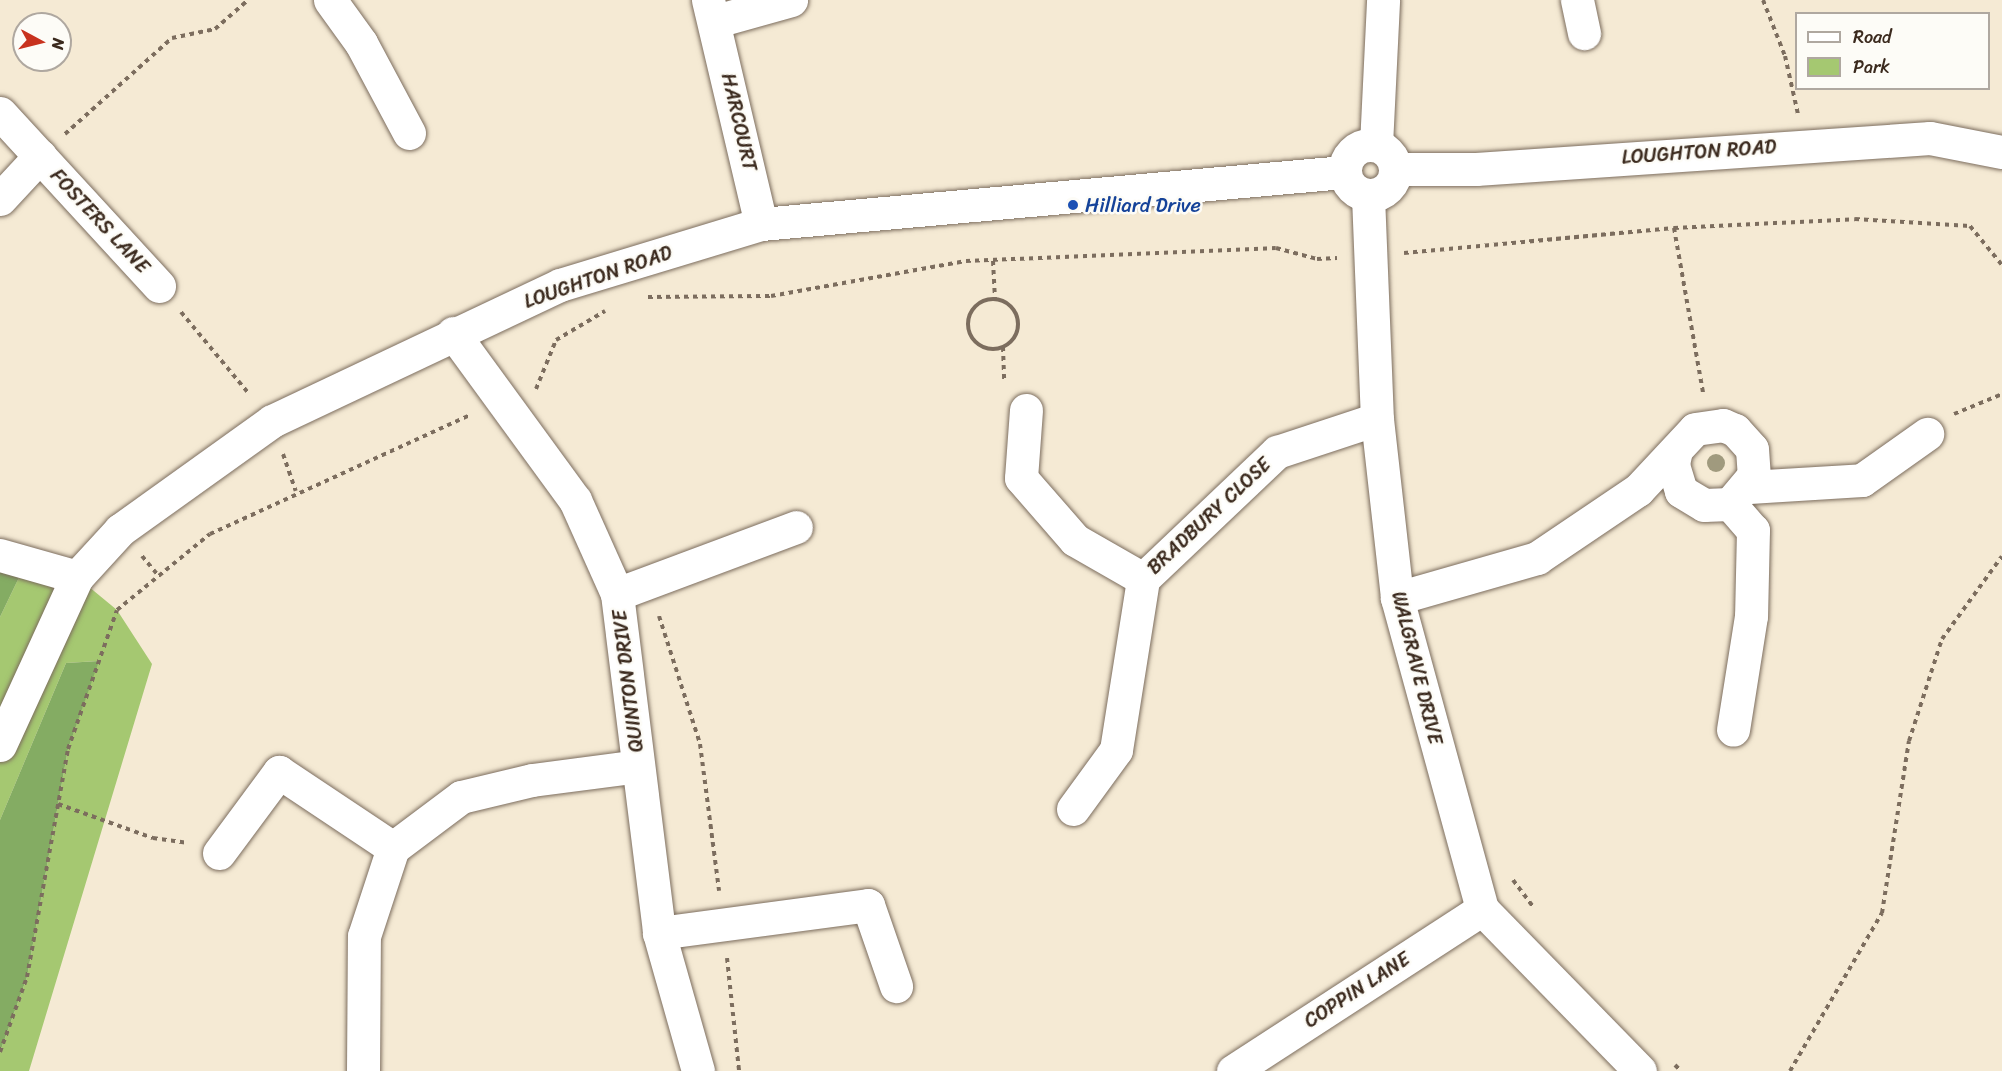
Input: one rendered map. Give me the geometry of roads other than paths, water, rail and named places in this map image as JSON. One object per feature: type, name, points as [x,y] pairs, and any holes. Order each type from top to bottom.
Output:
[{"type":"street","points":[[330,0],[361,43],[409,133]]},
{"type":"street","name":"HARCOURT","points":[[761,224],[712,10],[791,0]]},
{"type":"street","points":[[1383,0],[1385,157],[1390,186],[1368,196],[1351,188],[1344,172],[1350,153],[1385,157]]},
{"type":"street","points":[[1577,0],[1584,33]]},
{"type":"street","name":"FOSTERS LANE","points":[[0,113],[159,286]]},
{"type":"street","name":"LOUGHTON ROAD","points":[[1385,157],[1476,169],[1804,144],[1930,138],[2002,150]]},
{"type":"street","name":"FOSTERS LANE","points":[[0,200],[40,156]]},
{"type":"street","name":"LOUGHTON ROAD","points":[[0,745],[76,577],[120,530],[272,422],[453,333],[560,285],[761,224],[1344,172]]},
{"type":"street","name":"WALGRAVE DRIVE","points":[[1368,196],[1366,257],[1377,419],[1397,598],[1482,909],[1640,1071]]},
{"type":"street","name":"QUINTON DRIVE","points":[[453,333],[499,403],[575,500],[617,594],[659,933],[698,1071]]},
{"type":"street","name":"BRADBURY CLOSE","points":[[1026,410],[1021,478],[1075,540],[1143,579]]},
{"type":"street","name":"BRADBURY CLOSE","points":[[1073,809],[1116,750],[1143,579],[1277,452],[1377,419]]},
{"type":"street","points":[[1397,598],[1537,558],[1638,490],[1676,450],[1684,437],[1708,425],[1723,425],[1745,438],[1755,462],[1739,495],[1753,530],[1751,616],[1733,730]]},
{"type":"street","points":[[1638,490],[1692,500],[1862,480],[1927,434]]},
{"type":"street","points":[[1676,450],[1675,478],[1692,500]]},
{"type":"street","points":[[617,594],[795,527]]},
{"type":"street","points":[[0,555],[76,577]]},
{"type":"street","points":[[363,1071],[364,936],[393,848],[461,797],[532,780],[638,766]]},
{"type":"street","points":[[219,853],[279,772],[393,848]]},
{"type":"street","points":[[659,933],[879,901],[896,986]]},
{"type":"street","name":"COPPIN LANE","points":[[1233,1071],[1482,909]]},
{"type":"place","name":"Hilliard Drive","points":[[1073,205]]}]
